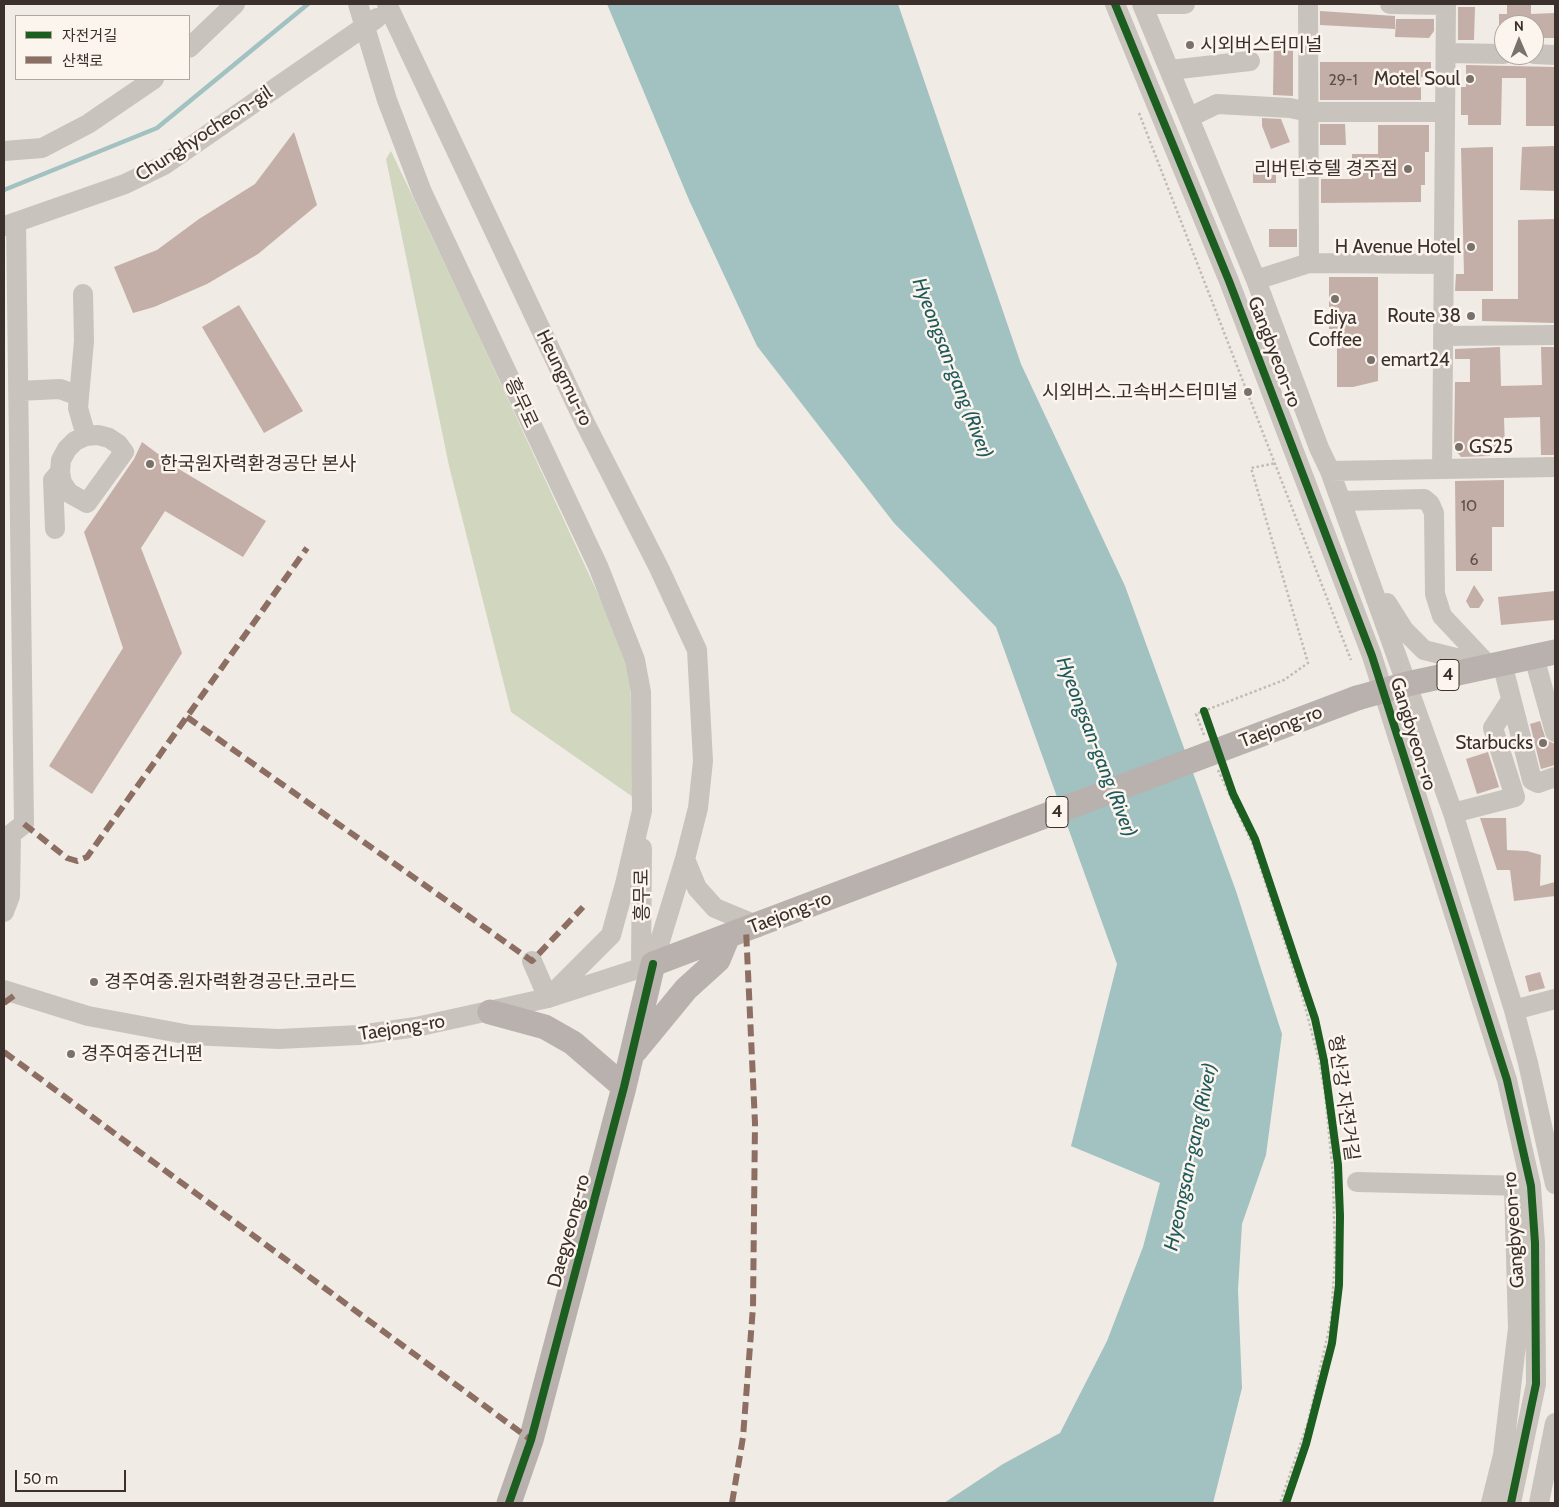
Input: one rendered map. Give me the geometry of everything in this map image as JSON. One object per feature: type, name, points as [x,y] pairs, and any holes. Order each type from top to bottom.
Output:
[{"type":"main road","name":"Taejong-ro","points":[[648,969],[756,925],[1357,698],[1407,684],[1544,654]]},
{"type":"main road","points":[[631,1055],[646,1040],[686,989],[718,960],[728,936]]},
{"type":"main road","name":"Daegyeong-ro","points":[[509,1503],[531,1440],[624,1087],[648,969]]},
{"type":"main road","points":[[490,1012],[545,1027],[573,1043],[624,1087]]},
{"type":"street","points":[[190,47],[235,4]]},
{"type":"street","name":"흥무로","points":[[358,4],[366,24],[386,100],[422,192],[598,566],[635,660],[641,692],[642,811],[648,969]]},
{"type":"street","name":"Gangbyeon-ro","points":[[1115,4],[1229,281],[1372,656],[1504,1071],[1523,1186],[1535,1243],[1536,1384],[1511,1503]]},
{"type":"street","name":"Gangbyeon-ro","points":[[1185,4],[1142,4],[1256,280],[1319,448],[1330,471],[1453,813],[1514,1010],[1555,1183]]},
{"type":"street","points":[[1308,4],[1309,262]]},
{"type":"street","points":[[1390,4],[1446,4],[1442,469]]},
{"type":"street","name":"Chunghyocheon-gil","points":[[10,224],[125,184],[164,165],[388,8]]},
{"type":"street","name":"Heungmu-ro","points":[[388,8],[585,423],[659,568],[697,650],[703,760],[698,808],[685,859]]},
{"type":"street","points":[[1446,53],[1494,54]]},
{"type":"street","points":[[1170,70],[1250,61]]},
{"type":"street","points":[[4,151],[42,148],[88,124],[153,80]]},
{"type":"street","points":[[1190,117],[1217,104],[1290,108],[1308,112],[1445,112]]},
{"type":"street","points":[[4,912],[10,896],[11,834],[24,824],[18,391],[10,224]]},
{"type":"street","name":"Gangbyeon-ro","points":[[1256,280],[1309,262],[1444,264]]},
{"type":"street","points":[[83,294],[84,341],[78,408],[86,436]]},
{"type":"street","points":[[1444,336],[1555,335]]},
{"type":"street","points":[[18,391],[60,389],[79,396]]},
{"type":"street","points":[[86,436],[109,438],[118,444],[124,452],[87,503],[69,493],[62,483],[60,472],[62,460],[67,449],[76,441],[86,436]]},
{"type":"street","points":[[1330,471],[1555,467]]},
{"type":"street","points":[[55,529],[53,480],[60,472]]},
{"type":"street","points":[[1340,501],[1424,499],[1430,504],[1434,513],[1435,594],[1442,616],[1495,665],[1511,700],[1532,780],[1538,782],[1555,777]]},
{"type":"street","points":[[1368,576],[1377,582],[1385,600],[1404,630],[1424,650],[1495,665]]},
{"type":"street","points":[[1544,654],[1555,732]]},
{"type":"street","points":[[1453,813],[1515,797],[1493,728],[1511,700]]},
{"type":"street","name":"흥무로","points":[[548,998],[611,935],[642,811]]},
{"type":"street","points":[[685,859],[697,888],[715,908],[756,925]]},
{"type":"street","name":"흥무로","points":[[648,969],[685,859]]},
{"type":"street","points":[[532,961],[548,998]]},
{"type":"street","name":"Taejong-ro","points":[[4,990],[88,1016],[139,1027],[190,1035],[279,1040],[359,1035],[416,1028],[548,998],[648,969]]},
{"type":"street","points":[[1514,1010],[1555,999]]},
{"type":"street","points":[[1357,1182],[1523,1186],[1555,1183]]},
{"type":"street","points":[[1491,1503],[1503,1455],[1518,1328],[1523,1186]]},
{"type":"street","points":[[1538,1503],[1551,1471],[1555,1424]]},
{"type":"street","points":[[1520,1467],[1551,1471]]},
{"type":"path","points":[[1136,106],[1351,660]]},
{"type":"path","points":[[1210,740],[1204,711],[1284,680],[1308,662],[1251,468],[1276,463]]},
{"type":"path","points":[[1217,768],[1253,845],[1302,995],[1319,1060],[1325,1094],[1333,1174],[1335,1260],[1331,1320],[1308,1422],[1280,1503]]},
{"type":"green space","points":[[391,151],[630,663],[633,797],[511,712],[449,466],[386,159]]},
{"type":"water","name":"Hyeongsan-gang (River)","points":[[607,4],[898,4],[1021,364],[1125,586],[1236,891],[1282,1034],[1266,1155],[1242,1224],[1238,1290],[1242,1388],[1213,1503],[944,1503],[1003,1464],[1060,1433],[1107,1341],[1143,1247],[1160,1183],[1071,1146],[1117,964],[996,627],[894,523],[757,346],[689,200]]},
{"type":"building","points":[[1507,4],[1531,4],[1531,14],[1555,13],[1555,38],[1544,38],[1544,15],[1499,15],[1507,14]]},
{"type":"building","points":[[1458,7],[1475,7],[1474,40],[1458,40]]},
{"type":"building","points":[[1320,11],[1395,16],[1395,29],[1320,25]]},
{"type":"building","points":[[1396,19],[1434,19],[1434,31],[1429,38],[1395,37]]},
{"type":"building","points":[[1274,35],[1293,35],[1293,96],[1273,95]]},
{"type":"building","points":[[1320,62],[1431,62],[1431,77],[1421,77],[1421,100],[1320,100]]},
{"type":"building","points":[[1466,65],[1555,67],[1555,126],[1526,126],[1526,78],[1502,78],[1501,125],[1468,125],[1468,115],[1461,115],[1461,87],[1466,87]]},
{"type":"building","points":[[1262,118],[1281,119],[1290,142],[1271,149],[1262,126]]},
{"type":"building","points":[[1320,124],[1345,124],[1346,145],[1320,145]]},
{"type":"building","points":[[1378,125],[1429,125],[1429,152],[1425,152],[1425,185],[1421,185],[1421,202],[1321,203],[1321,179],[1352,179],[1352,154],[1378,154]]},
{"type":"building","points":[[294,132],[317,205],[258,254],[207,284],[154,307],[133,313],[114,267],[157,250],[199,219],[255,184]]},
{"type":"building","points":[[1555,146],[1555,191],[1520,190],[1522,147]]},
{"type":"building","points":[[1493,147],[1493,291],[1455,291],[1456,274],[1464,274],[1461,148]]},
{"type":"building","points":[[1276,169],[1276,183],[1253,183],[1253,170]]},
{"type":"building","points":[[1555,219],[1555,323],[1482,321],[1482,299],[1518,299],[1518,220]]},
{"type":"building","points":[[1269,229],[1297,229],[1297,247],[1269,247]]},
{"type":"building","points":[[1329,277],[1378,277],[1378,381],[1353,387],[1337,387],[1337,329],[1329,329]]},
{"type":"building","points":[[239,305],[303,411],[264,433],[202,327]]},
{"type":"building","points":[[1500,347],[1501,386],[1542,385],[1541,347],[1555,347],[1554,455],[1541,455],[1540,417],[1504,418],[1505,450],[1490,451],[1490,456],[1461,457],[1454,448],[1455,382],[1470,382],[1470,359],[1455,359],[1455,349]]},
{"type":"building","points":[[142,442],[177,468],[266,521],[243,557],[165,511],[141,548],[182,653],[92,794],[49,766],[123,648],[84,532],[134,459]]},
{"type":"building","points":[[1504,480],[1504,527],[1492,527],[1492,571],[1456,571],[1455,481]]},
{"type":"building","points":[[1474,585],[1484,600],[1479,608],[1470,608],[1466,601]]},
{"type":"building","points":[[1555,591],[1555,620],[1501,625],[1498,597]]},
{"type":"building","points":[[1540,721],[1546,740],[1555,744],[1555,765],[1541,769],[1530,724]]},
{"type":"building","points":[[1488,752],[1499,787],[1477,794],[1466,759]]},
{"type":"building","points":[[1480,818],[1506,818],[1507,850],[1527,851],[1541,855],[1540,886],[1555,882],[1555,896],[1514,901],[1510,870],[1497,870]]},
{"type":"building","points":[[1540,972],[1545,988],[1529,992],[1525,976]]},
{"type":"waterway","points":[[4,190],[157,128],[308,4]]},
{"type":"marked path","points":[[24,824],[67,858],[77,861],[87,857],[307,548]]},
{"type":"marked path","points":[[187,717],[532,961],[583,907]]},
{"type":"marked path","points":[[732,1503],[743,1437],[753,1307],[755,1123],[746,929]]},
{"type":"marked path","points":[[4,1003],[15,995]]},
{"type":"marked path","points":[[4,1052],[531,1440]]},
{"type":"cycle path","points":[[1115,4],[1229,281],[1372,656],[1507,1080],[1531,1186],[1535,1243],[1536,1384],[1511,1503]]},
{"type":"cycle path","name":"형산강 자전거길","points":[[1204,711],[1233,794],[1255,839],[1315,1019],[1324,1061],[1338,1165],[1340,1216],[1339,1285],[1332,1343],[1306,1444],[1286,1503]]},
{"type":"cycle path","points":[[509,1503],[531,1440],[624,1087],[653,964]]},
{"type":"place","name":"시외버스터미널","points":[[1190,45]]},
{"type":"place","name":"Motel Soul","points":[[1470,79]]},
{"type":"place","name":"리버틴호텔 경주점","points":[[1408,169]]},
{"type":"place","name":"H Avenue Hotel","points":[[1471,247]]},
{"type":"place","name":"Ediya Coffee","points":[[1335,299]]},
{"type":"place","name":"Route 38","points":[[1471,316]]},
{"type":"place","name":"emart24","points":[[1371,360]]},
{"type":"place","name":"시외버스.고속버스터미널","points":[[1248,392]]},
{"type":"place","name":"GS25","points":[[1459,447]]},
{"type":"place","name":"한국원자력환경공단 본사","points":[[150,464]]},
{"type":"place","name":"Starbucks","points":[[1543,743]]},
{"type":"place","name":"경주여중.원자력환경공단.코라드","points":[[94,982]]},
{"type":"place","name":"경주여중건너편","points":[[71,1054]]}]
